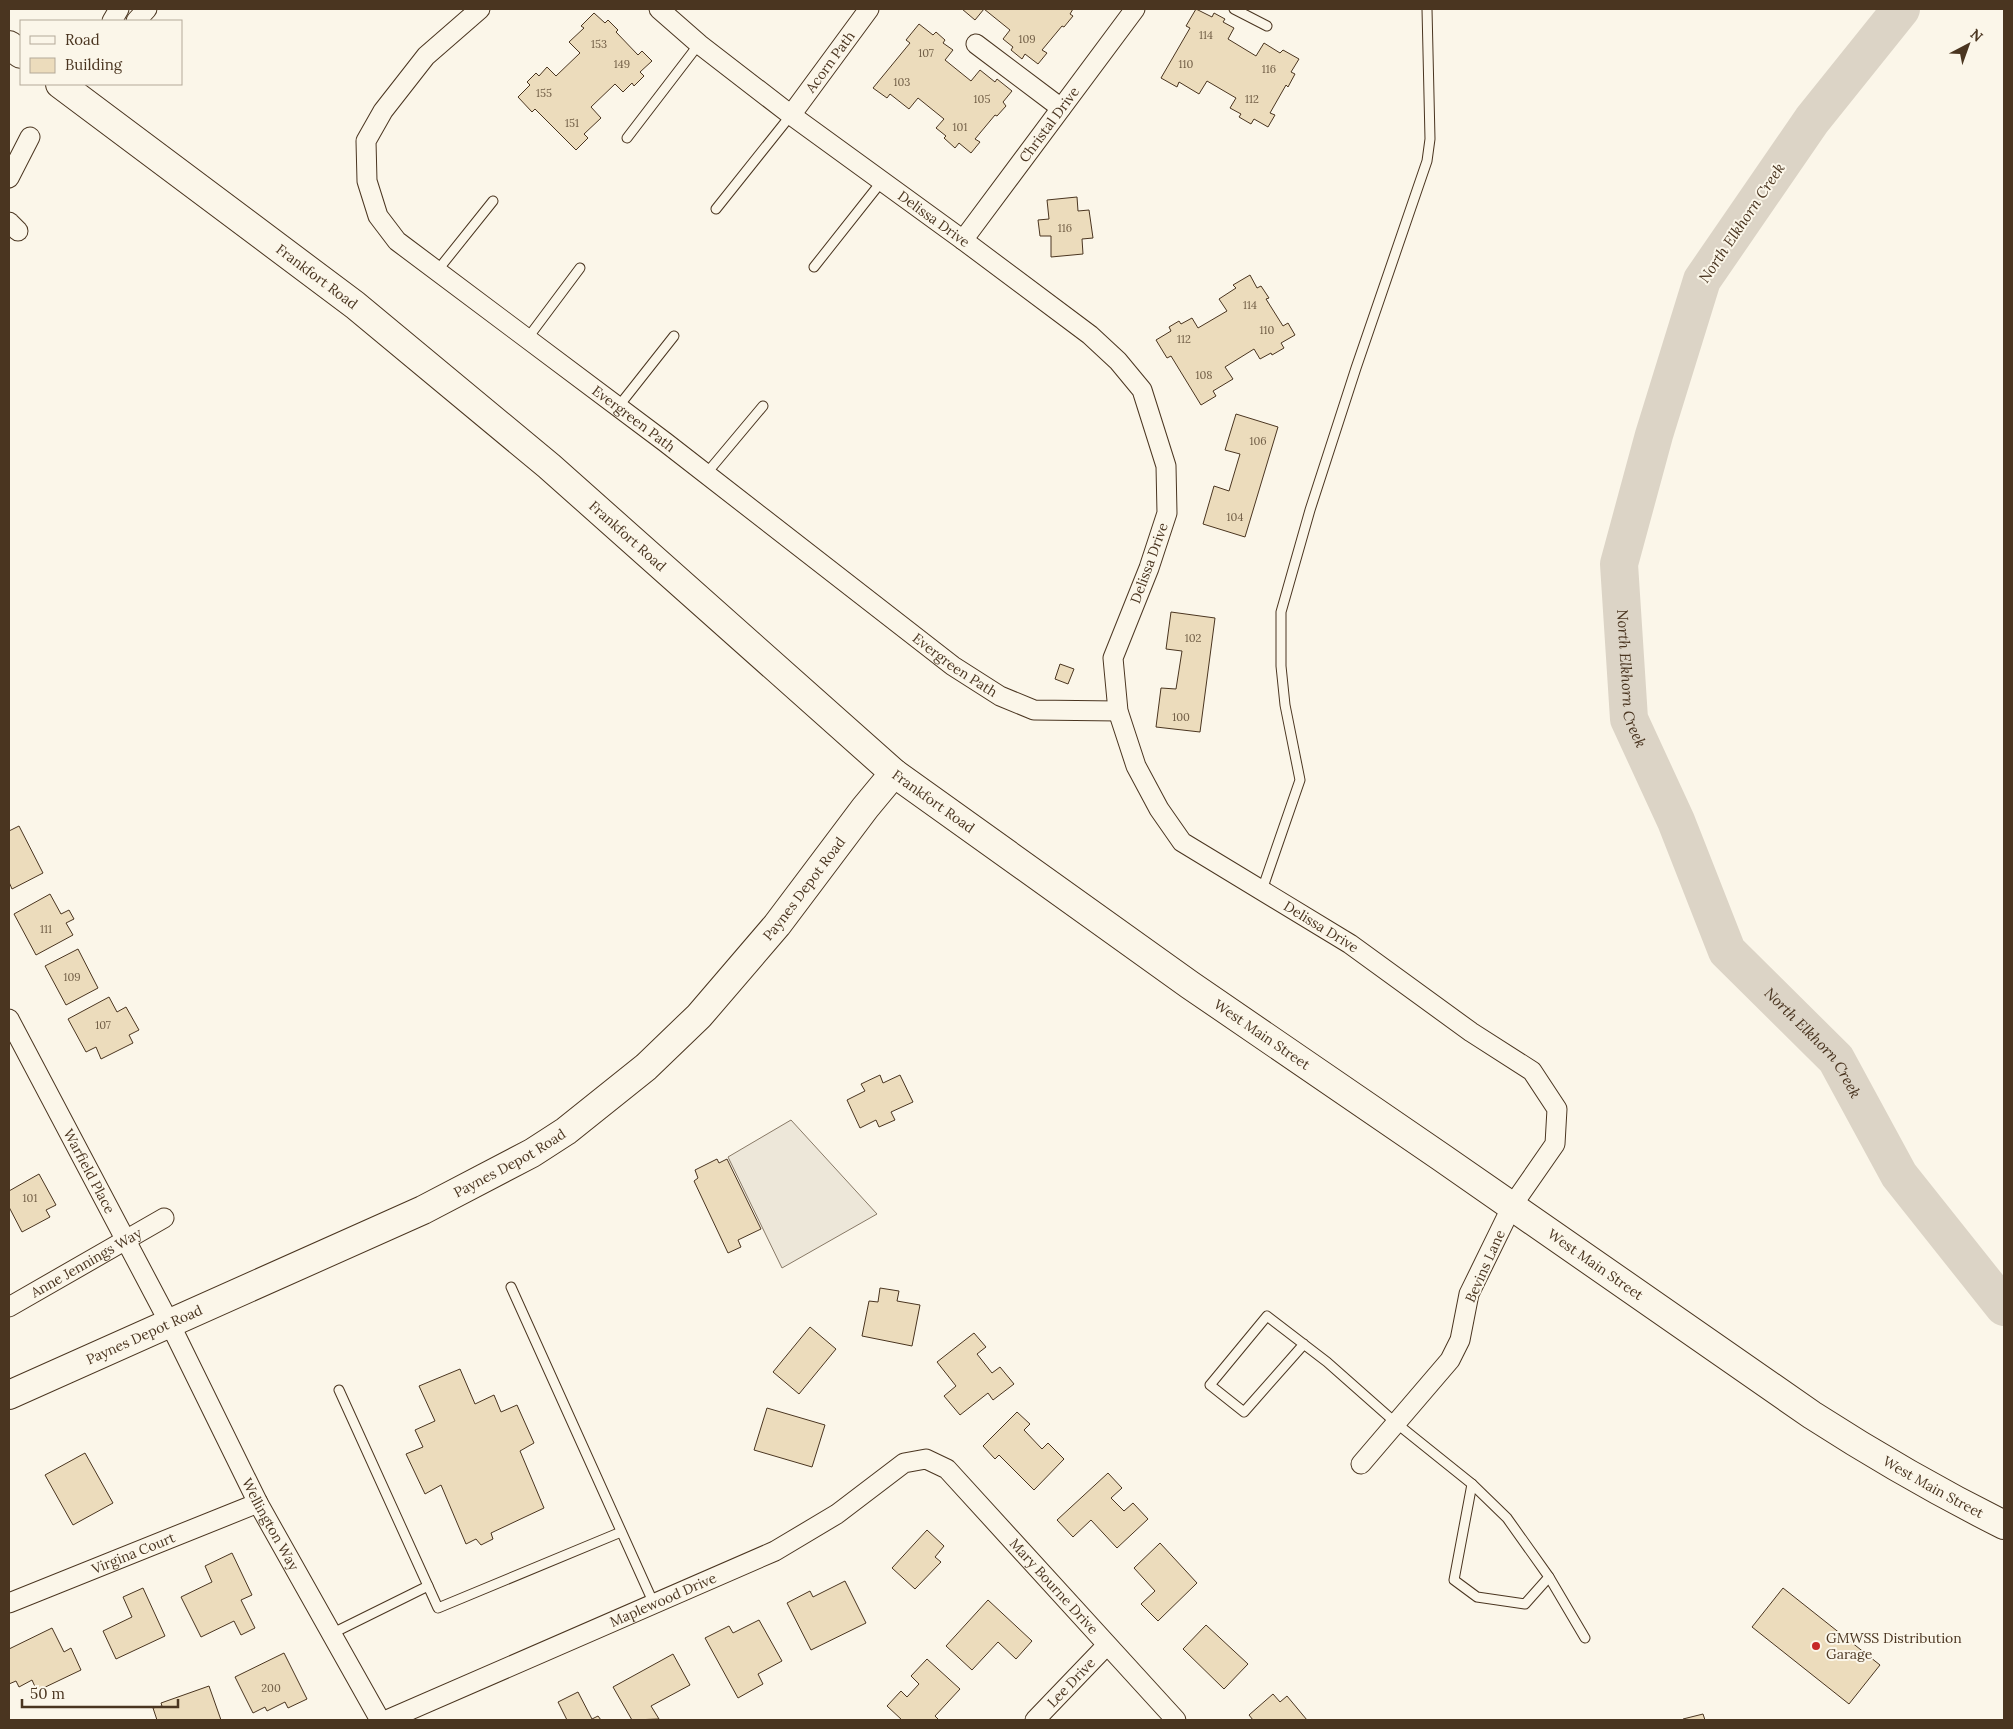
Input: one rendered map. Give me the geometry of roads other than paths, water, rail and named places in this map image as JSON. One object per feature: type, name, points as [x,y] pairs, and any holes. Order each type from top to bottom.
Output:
[{"type":"main road","points":[[9,45],[20,53]]},
{"type":"main road","name":"Frankfort Road","points":[[71,86],[355,305],[549,466],[894,773],[1196,988]]},
{"type":"main road","name":"Paynes Depot Road","points":[[9,1395],[423,1210],[532,1153],[566,1131],[646,1067],[699,1016],[777,925],[865,808],[894,773]]},
{"type":"main road","name":"West Main Street","points":[[1196,988],[1812,1415],[1924,1483],[2004,1525]]},
{"type":"street","points":[[113,20],[120,9]]},
{"type":"street","points":[[137,20],[147,9]]},
{"type":"street","name":"Evergreen Path","points":[[480,9],[426,56],[383,111],[366,141],[366,180],[378,216],[397,241],[706,474],[953,666],[1000,696],[1034,710],[1118,711]]},
{"type":"street","name":"Delissa Drive","points":[[660,9],[699,44],[791,115],[963,240],[1090,336],[1118,361],[1142,390],[1166,466],[1167,513],[1149,568],[1113,658],[1118,711],[1136,766],[1159,809],[1182,842],[1350,944],[1471,1032],[1532,1071],[1557,1109]]},
{"type":"street","name":"Acorn Path","points":[[791,115],[869,9]]},
{"type":"street","name":"Christal Drive","points":[[963,240],[1061,108],[1129,11]]},
{"type":"street","points":[[976,44],[1061,108]]},
{"type":"street","points":[[9,158],[30,137],[9,178]]},
{"type":"street","name":"Warfield Place","points":[[9,1019],[170,1324]]},
{"type":"street","name":"Bevins Lane","points":[[1361,1464],[1450,1360],[1460,1340],[1469,1294],[1512,1206],[1555,1144],[1557,1109]]},
{"type":"street","name":"Anne Jennings Way","points":[[9,1307],[164,1218]]},
{"type":"street","name":"Wellington Way","points":[[170,1324],[258,1503],[380,1720]]},
{"type":"street","name":"Maplewood Drive","points":[[387,1720],[775,1551],[837,1514],[904,1462],[926,1459]]},
{"type":"street","name":"Mary Bourne Drive","points":[[926,1459],[947,1470],[1176,1720]]},
{"type":"street","name":"Virgina Court","points":[[9,1603],[258,1503]]},
{"type":"street","name":"Lee Drive","points":[[1035,1720],[1107,1645]]},
{"type":"lane","points":[[1234,9],[1266,26]]},
{"type":"lane","points":[[1262,890],[1300,780],[1283,686],[1281,612],[1310,510],[1356,368],[1427,161],[1430,139],[1428,9]]},
{"type":"lane","points":[[627,138],[699,44]]},
{"type":"lane","points":[[716,209],[791,115]]},
{"type":"lane","points":[[814,267],[882,181]]},
{"type":"lane","points":[[438,272],[493,201]]},
{"type":"lane","points":[[528,339],[580,268]]},
{"type":"lane","points":[[618,407],[674,336]]},
{"type":"lane","points":[[706,474],[763,406]]},
{"type":"lane","points":[[511,1287],[654,1604]]},
{"type":"lane","points":[[1304,1344],[1244,1412],[1210,1385],[1267,1316],[1304,1344],[1396,1423],[1472,1484],[1507,1518],[1549,1576],[1585,1638]]},
{"type":"lane","points":[[339,1390],[438,1608],[621,1532]]},
{"type":"lane","points":[[1472,1484],[1454,1580],[1477,1597],[1525,1604],[1549,1576]]},
{"type":"lane","points":[[331,1634],[428,1586]]},
{"type":"waterway","name":"North Elkhorn Creek","points":[[1901,9],[1812,120],[1702,280],[1654,435],[1619,564],[1629,719],[1676,821],[1727,951],[1836,1059],[1899,1175],[2004,1307]]},
{"type":"place","name":"GMWSS Distribution Garage","points":[[1816,1646]]}]
